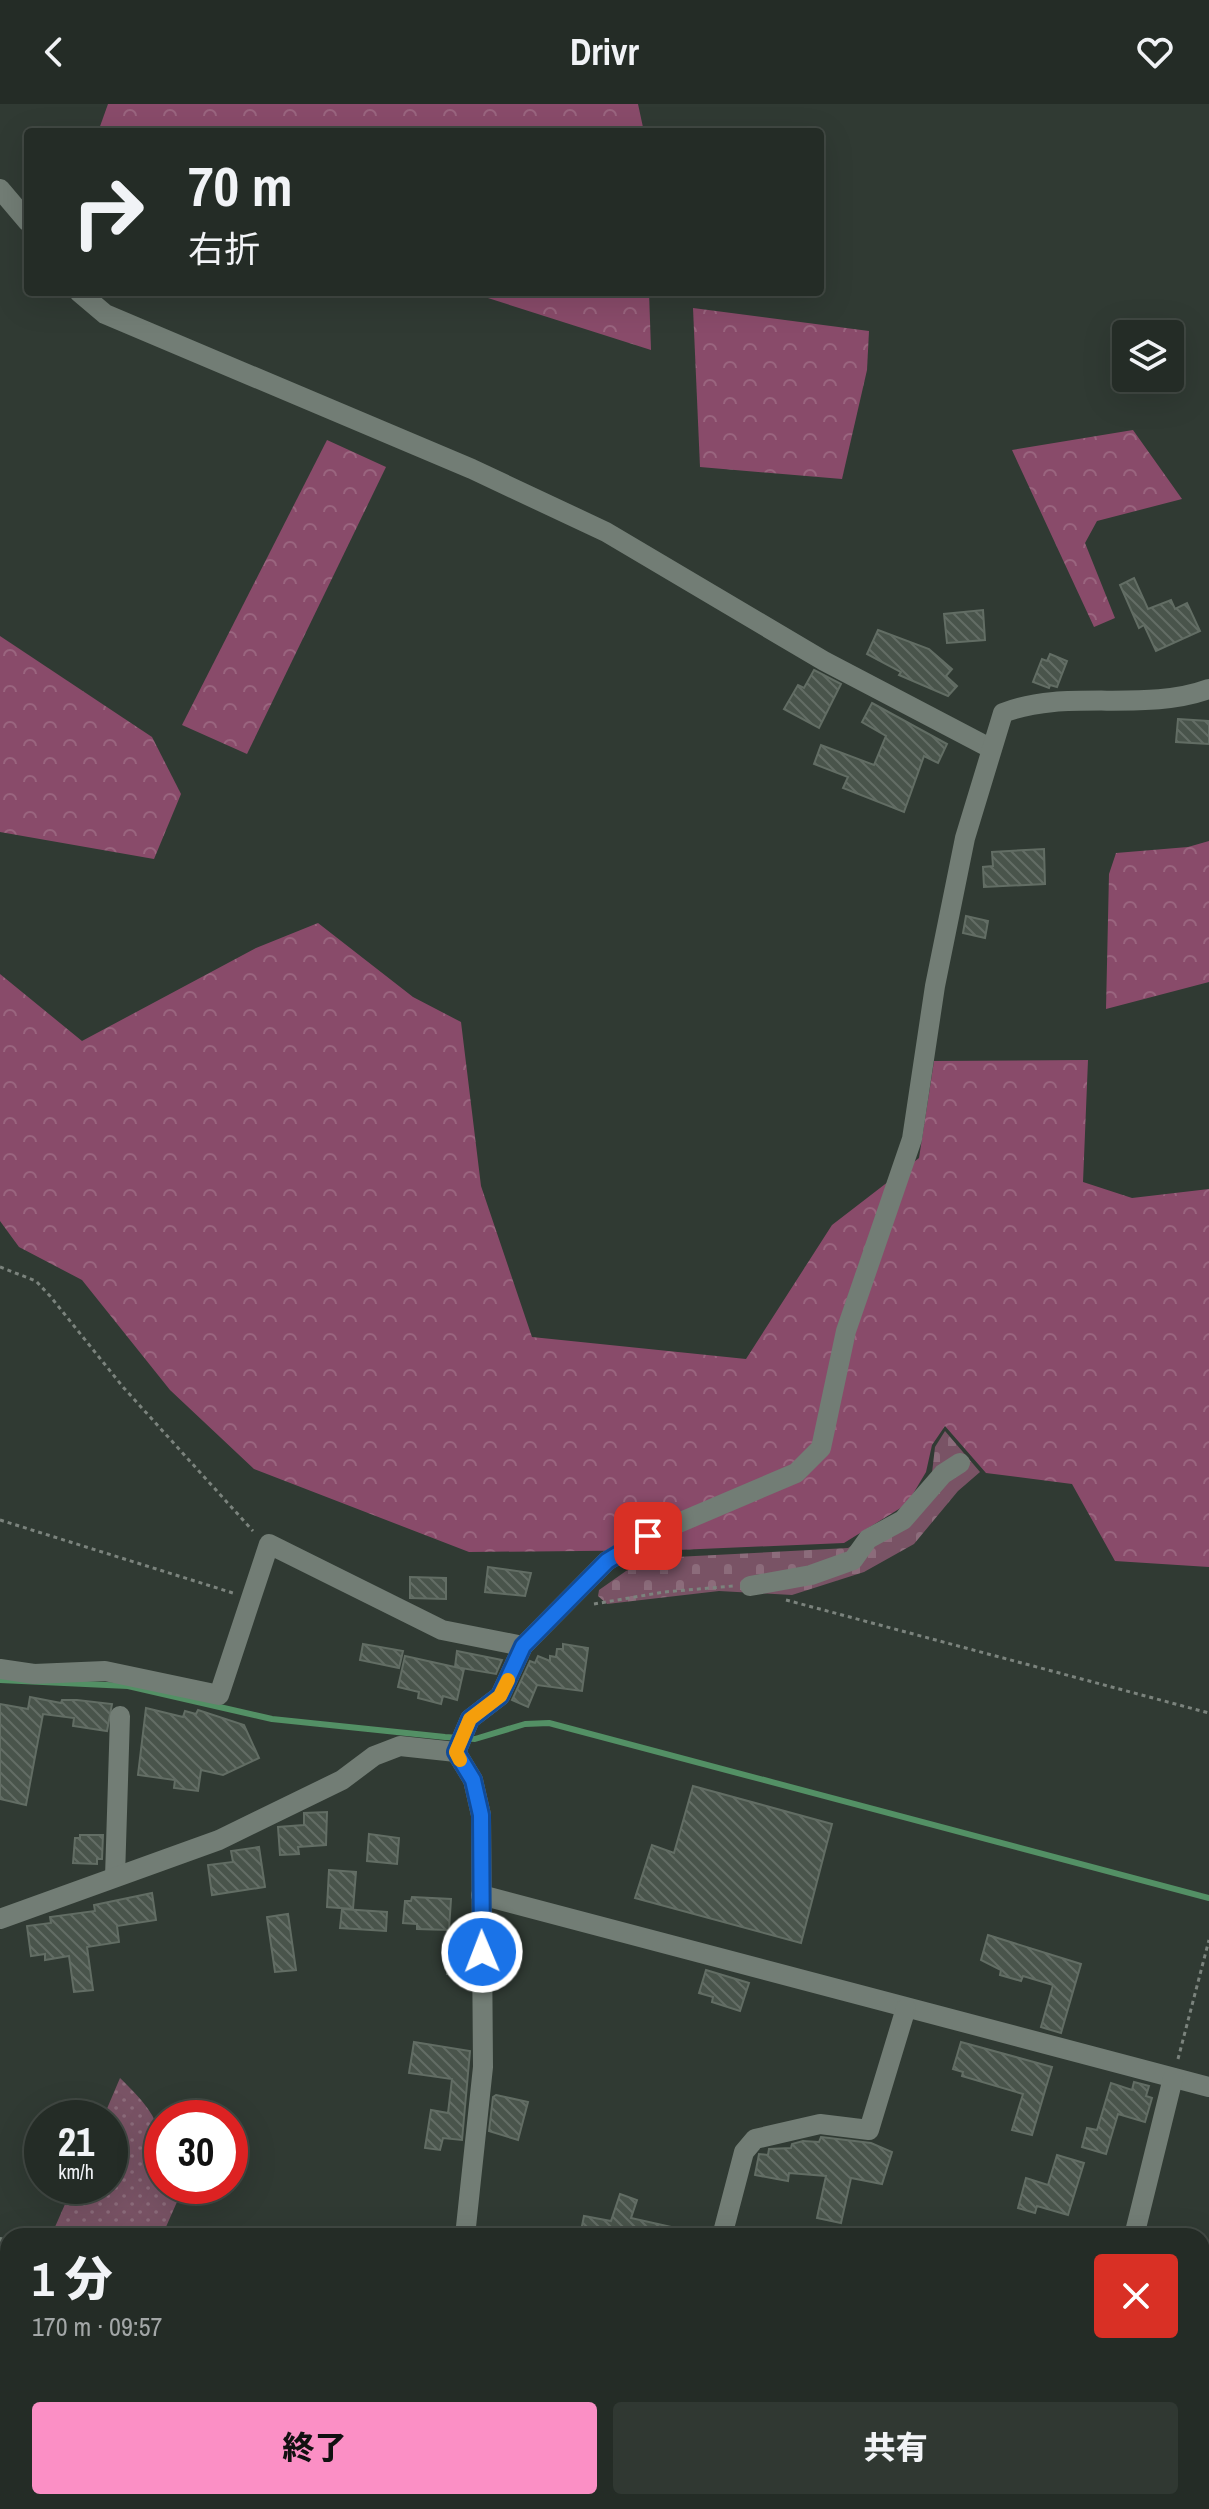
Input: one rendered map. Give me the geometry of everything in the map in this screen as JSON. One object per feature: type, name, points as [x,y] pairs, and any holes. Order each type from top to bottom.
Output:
[{"type":"street","points":[[0,189],[24,217]]},
{"type":"street","points":[[84,296],[105,314],[472,469],[606,532],[824,661],[990,748]]},
{"type":"street","points":[[456,1752],[470,1719],[500,1696],[523,1646],[607,1561],[648,1536],[796,1473],[821,1448],[846,1331],[912,1139],[938,971],[965,838],[1003,713],[1027,703],[1108,701],[1198,693],[1209,689]]},
{"type":"street","points":[[750,1586],[811,1575],[853,1560],[868,1539],[903,1520],[943,1474],[960,1463]]},
{"type":"street","points":[[0,1669],[34,1674],[105,1671],[219,1695],[269,1544],[442,1630],[523,1646]]},
{"type":"street","points":[[115,1877],[120,1716]]},
{"type":"street","points":[[0,1919],[219,1840],[342,1780],[374,1756],[400,1746],[456,1752]]},
{"type":"street","points":[[456,1752],[473,1780],[481,1815],[483,2067],[466,2228]]},
{"type":"street","points":[[481,1895],[1209,2087]]},
{"type":"street","points":[[724,2228],[744,2152],[755,2139],[820,2124],[869,2130],[906,2008]]},
{"type":"street","points":[[1136,2228],[1173,2078]]},
{"type":"path","points":[[0,1267],[36,1281],[123,1387],[254,1532],[269,1544]]},
{"type":"path","points":[[0,1520],[250,1598]]},
{"type":"path","points":[[562,1606],[583,1607],[614,1599],[708,1586],[750,1586],[785,1600],[1209,1713]]},
{"type":"path","points":[[1173,2078],[1209,1940]]},
{"type":"green space","points":[[108,104],[638,104],[643,128],[99,128]]},
{"type":"green space","points":[[482,296],[649,296],[651,350]]},
{"type":"green space","points":[[693,308],[869,331],[867,370],[842,479],[700,467]]},
{"type":"green space","points":[[1133,430],[1182,499],[1097,521],[1085,543],[1115,618],[1094,627],[1012,450]]},
{"type":"green space","points":[[327,440],[386,467],[247,754],[182,725]]},
{"type":"green space","points":[[0,636],[152,737],[181,794],[154,859],[0,832]]},
{"type":"green space","points":[[1209,841],[1209,982],[1106,1009],[1109,874],[1116,853],[1188,847]]},
{"type":"green space","points":[[318,923],[413,997],[461,1022],[481,1186],[532,1337],[746,1359],[832,1225],[919,1158],[934,1061],[1088,1060],[1083,1182],[1132,1198],[1209,1189],[1209,1567],[1115,1561],[1072,1484],[986,1473],[945,1426],[932,1445],[926,1472],[907,1504],[844,1543],[677,1550],[469,1552],[254,1469],[170,1390],[82,1280],[19,1247],[0,1221],[0,974],[82,1041],[256,948]]},
{"type":"green space","points":[[945,1431],[980,1472],[958,1491],[914,1544],[864,1572],[792,1595],[719,1591],[607,1604],[598,1596],[599,1590],[626,1571],[656,1558],[848,1548],[889,1522],[932,1473],[935,1447]]},
{"type":"green space","points":[[120,2078],[144,2103],[144,2204],[176,2204],[166,2228],[55,2228],[65,2204],[128,2204],[128,2100],[111,2100]]},
{"type":"building","points":[[1134,578],[1148,609],[1171,600],[1175,609],[1187,603],[1200,631],[1156,651],[1144,625],[1139,628],[1120,585]]},
{"type":"building","points":[[983,610],[985,640],[947,643],[944,614]]},
{"type":"building","points":[[878,630],[929,649],[952,669],[946,676],[957,686],[948,696],[899,675],[901,672],[867,654]]},
{"type":"building","points":[[1050,654],[1067,661],[1057,687],[1050,685],[1049,688],[1033,682],[1042,659],[1047,661]]},
{"type":"building","points":[[814,670],[841,684],[819,728],[784,709],[798,685],[804,688]]},
{"type":"building","points":[[872,703],[947,744],[938,763],[924,756],[904,812],[843,788],[848,777],[814,764],[821,745],[874,765],[886,736],[862,722]]},
{"type":"building","points":[[1178,719],[1209,721],[1209,744],[1176,742]]},
{"type":"building","points":[[1044,849],[1045,884],[984,887],[983,867],[993,866],[992,852]]},
{"type":"building","points":[[966,916],[988,921],[985,938],[963,933]]},
{"type":"building","points":[[488,1567],[531,1573],[525,1596],[485,1592]]},
{"type":"building","points":[[410,1577],[446,1578],[446,1599],[410,1598]]},
{"type":"building","points":[[363,1644],[403,1651],[399,1668],[360,1660]]},
{"type":"building","points":[[563,1644],[588,1648],[582,1691],[537,1685],[528,1707],[512,1700],[530,1661],[535,1663],[538,1656],[550,1661],[550,1656],[556,1657],[557,1649],[563,1649]]},
{"type":"building","points":[[457,1651],[502,1660],[496,1674],[455,1667]]},
{"type":"building","points":[[405,1656],[464,1669],[457,1700],[443,1696],[441,1704],[418,1698],[419,1692],[398,1687]]},
{"type":"building","points":[[30,1697],[61,1703],[62,1700],[77,1700],[112,1704],[107,1731],[73,1726],[74,1718],[43,1714],[26,1805],[0,1799],[0,1704],[28,1709]]},
{"type":"building","points":[[146,1708],[183,1717],[185,1711],[196,1714],[198,1710],[244,1725],[259,1758],[223,1775],[201,1770],[198,1791],[174,1788],[175,1780],[138,1775]]},
{"type":"building","points":[[693,1786],[832,1824],[801,1943],[635,1898],[652,1845],[674,1853]]},
{"type":"building","points":[[327,1812],[326,1845],[298,1847],[299,1854],[280,1855],[278,1827],[304,1825],[304,1813]]},
{"type":"building","points":[[369,1834],[399,1838],[397,1864],[367,1861]]},
{"type":"building","points":[[80,1835],[103,1835],[102,1859],[97,1859],[97,1864],[73,1863],[75,1838],[80,1838]]},
{"type":"building","points":[[259,1847],[265,1887],[212,1895],[208,1865],[233,1862],[231,1851]]},
{"type":"building","points":[[329,1870],[356,1872],[353,1909],[327,1907]]},
{"type":"building","points":[[152,1893],[156,1920],[117,1926],[119,1942],[87,1947],[93,1990],[74,1992],[69,1956],[45,1960],[45,1954],[31,1956],[27,1926],[51,1923],[50,1917],[95,1911],[94,1905]]},
{"type":"building","points":[[412,1897],[451,1899],[449,1930],[417,1929],[417,1924],[403,1923],[405,1901],[411,1901]]},
{"type":"building","points":[[342,1909],[387,1912],[386,1931],[340,1928]]},
{"type":"building","points":[[288,1914],[296,1970],[275,1972],[267,1917]]},
{"type":"building","points":[[988,1935],[1081,1964],[1061,2033],[1041,2027],[1053,1985],[1023,1976],[1021,1981],[1000,1975],[1001,1970],[981,1960]]},
{"type":"building","points":[[449,1946],[465,1948],[464,1975],[447,1974]]},
{"type":"building","points":[[706,1970],[749,1983],[740,2011],[712,2002],[713,1997],[699,1993]]},
{"type":"building","points":[[414,2042],[470,2051],[462,2140],[443,2138],[440,2150],[425,2148],[431,2110],[448,2113],[452,2079],[409,2073]]},
{"type":"building","points":[[961,2042],[1052,2067],[1032,2135],[1012,2130],[1023,2094],[962,2076],[963,2072],[953,2069]]},
{"type":"building","points":[[1134,2082],[1149,2086],[1146,2096],[1152,2098],[1145,2122],[1118,2114],[1106,2154],[1082,2147],[1087,2128],[1097,2130],[1111,2083],[1132,2090]]},
{"type":"building","points":[[496,2095],[528,2102],[518,2140],[489,2131],[493,2097]]},
{"type":"building","points":[[821,2137],[871,2143],[892,2152],[882,2184],[851,2178],[841,2223],[817,2218],[826,2176],[789,2173],[788,2181],[755,2175],[759,2154],[768,2155],[769,2149],[791,2148],[792,2144],[803,2141],[819,2142]]},
{"type":"building","points":[[1057,2155],[1084,2163],[1068,2215],[1037,2206],[1035,2213],[1018,2208],[1026,2178],[1048,2185]]},
{"type":"building","points":[[620,2194],[637,2200],[631,2218],[676,2228],[582,2228],[584,2216],[611,2221]]},
{"type":"waterway","points":[[0,1680],[128,1686],[272,1719],[445,1737],[475,1739],[525,1724],[549,1723],[1209,1898]]},
{"type":"slow traffic","points":[[460,1760],[456,1752],[470,1719],[500,1696],[508,1680]]},
{"type":"route","points":[[482,1952],[481,1815],[473,1780],[456,1752],[470,1719],[500,1696],[523,1646],[586,1579],[607,1561],[648,1536]]}]
